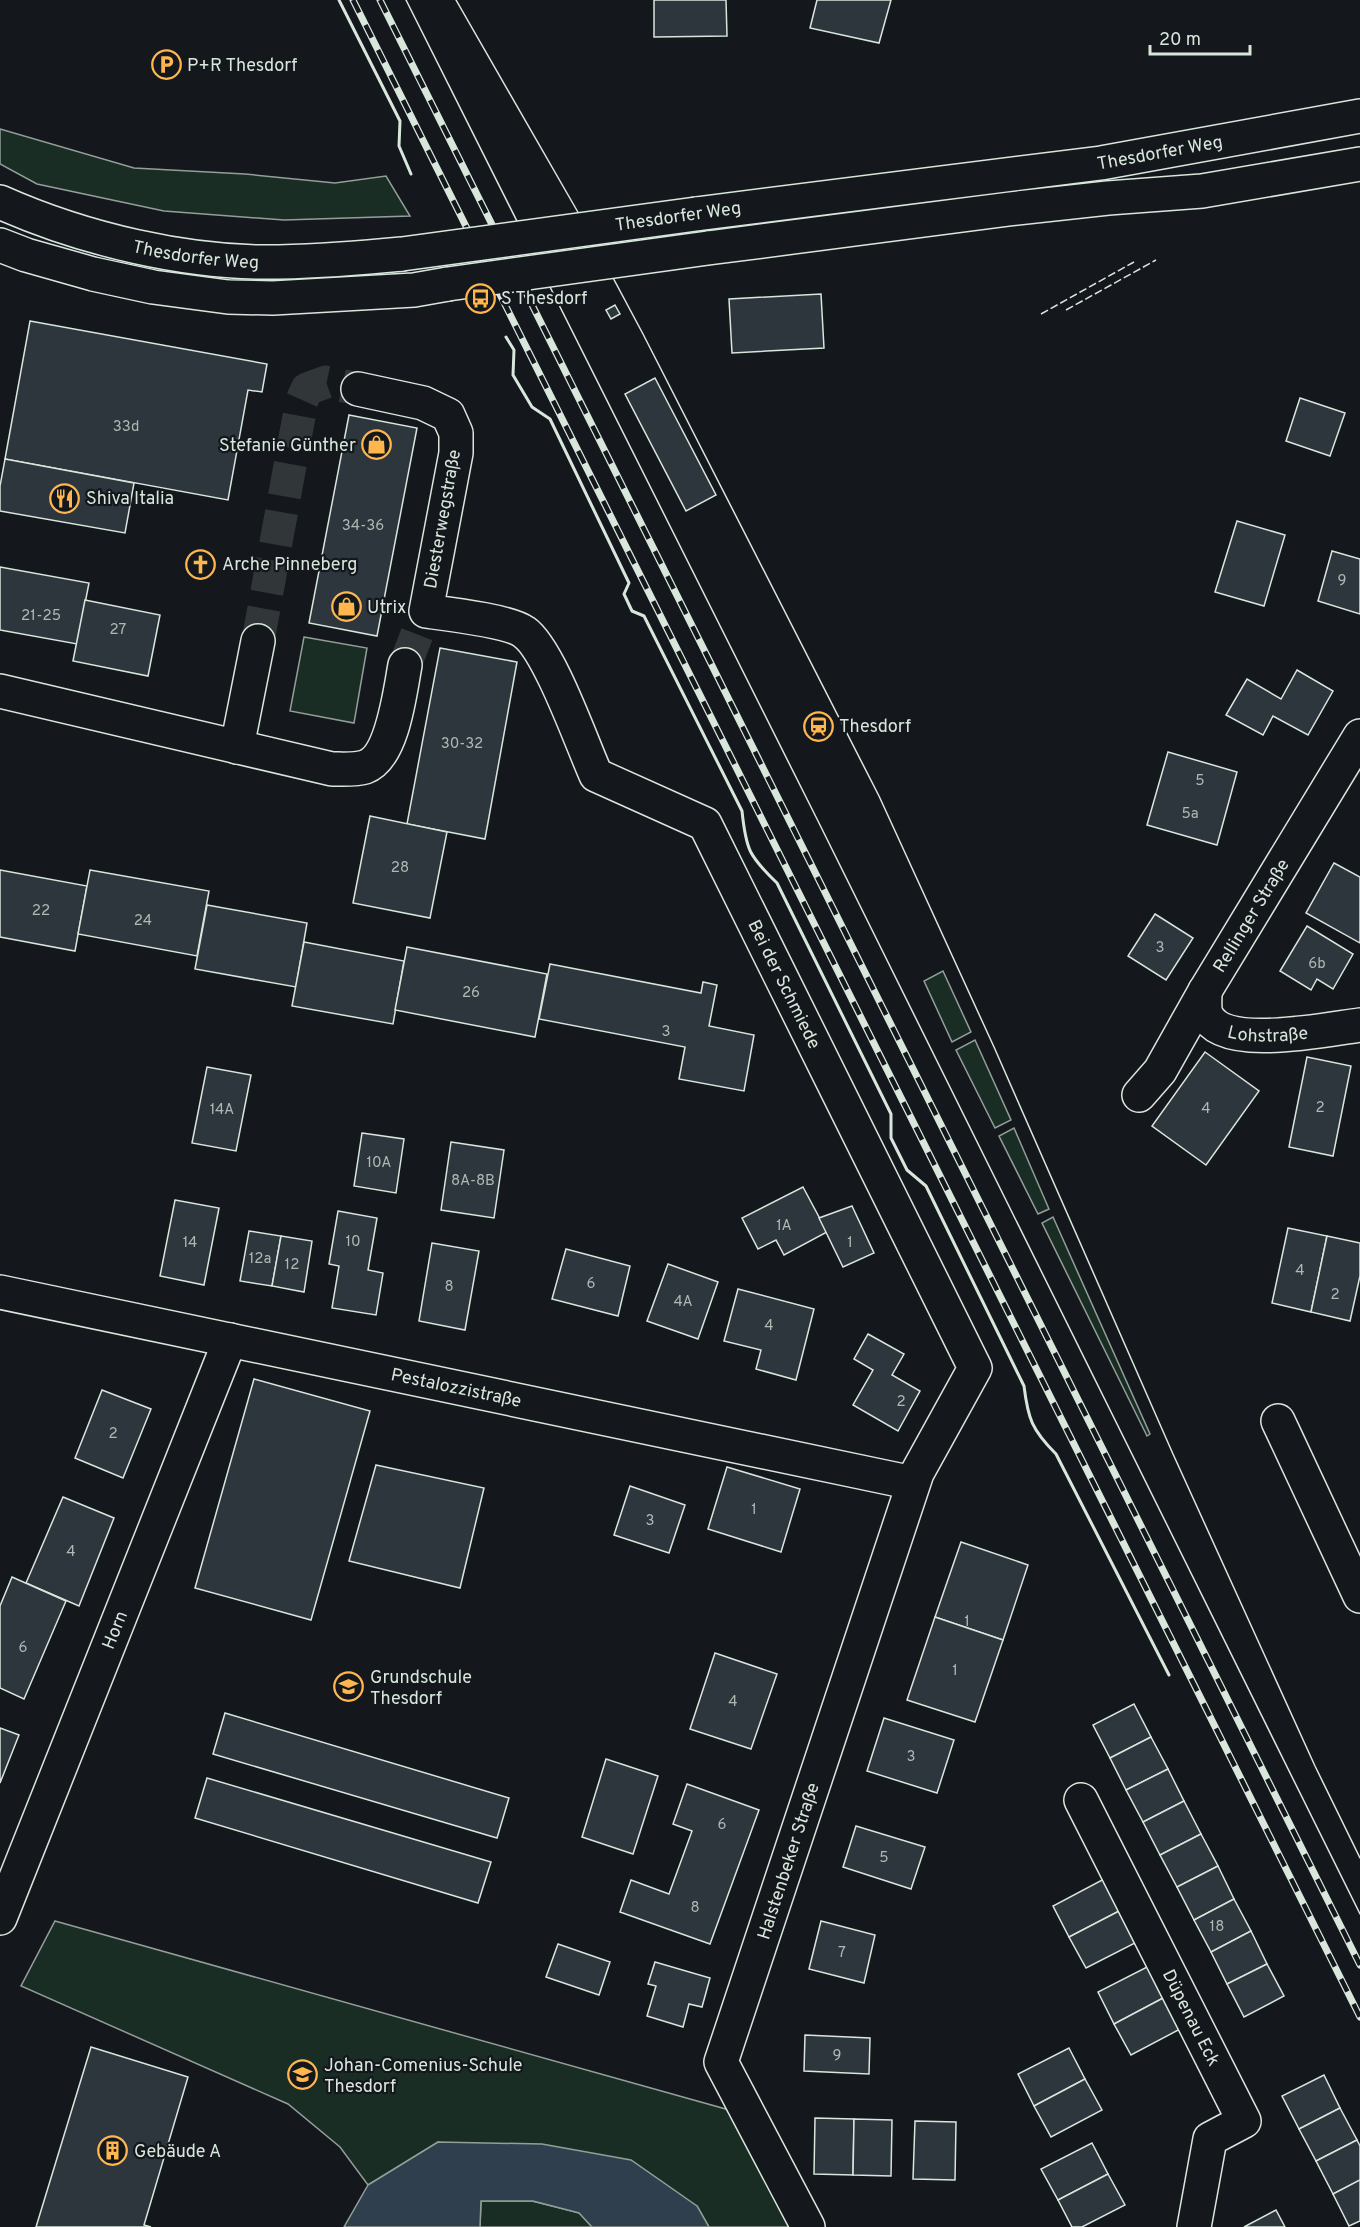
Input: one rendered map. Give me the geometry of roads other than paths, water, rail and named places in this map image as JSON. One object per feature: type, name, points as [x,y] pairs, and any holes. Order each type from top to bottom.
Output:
[{"type":"street","name":"Thesdorfer Weg","points":[[0,202],[44,221],[159,252],[221,260],[277,262],[402,254],[1101,163],[1360,116]]},
{"type":"street","name":"Thesdorfer Weg","points":[[0,245],[26,255],[93,274],[153,287],[228,297],[273,298],[414,290],[998,210],[1202,191],[1360,164]]},
{"type":"street","name":"Diesterwegstraße","points":[[358,388],[437,408],[448,415],[456,433],[456,453],[426,610]]},
{"type":"street","name":"Bei der Schmiede","points":[[426,610],[505,625],[524,632],[545,658],[596,775],[705,824],[975,1368],[913,1483]]},
{"type":"street","points":[[237,747],[258,641]]},
{"type":"street","points":[[0,691],[332,770],[366,767],[380,754],[390,737],[405,665]]},
{"type":"street","name":"Rellinger Straße","points":[[1139,1095],[1160,1071],[1205,991],[1360,736]]},
{"type":"street","name":"Lohstraße","points":[[1205,991],[1206,1014],[1220,1030],[1246,1035],[1273,1036],[1360,1025]]},
{"type":"street","name":"Pestalozzistraße","points":[[0,1292],[913,1483]]},
{"type":"street","name":"Horn","points":[[0,1918],[230,1340]]},
{"type":"street","points":[[1278,1421],[1360,1596]]},
{"type":"street","name":"Halstenbeker Straße","points":[[808,2227],[721,2062],[913,1483]]},
{"type":"street","name":"Düpenau Eck","points":[[1081,1800],[1244,2121],[1210,2139],[1194,2227]]},
{"type":"water","points":[[438,2142],[542,2144],[631,2160],[697,2206],[709,2227],[592,2227],[579,2213],[533,2201],[481,2201],[480,2227],[344,2227],[368,2185]]},
{"type":"tunnel","points":[[258,641],[302,400],[307,389],[326,382],[358,389]]},
{"type":"tunnel","points":[[405,665],[426,611]]},
{"type":"tram line","points":[[406,0],[817,819],[1360,1914]]},
{"type":"tram line","points":[[456,0],[579,214],[643,334],[879,796],[994,1047],[1173,1454],[1315,1766],[1360,1858]]},
{"type":"railway","points":[[353,0],[1360,2017]]},
{"type":"railway","points":[[380,0],[1360,1965]]},
{"type":"place","name":"P+R Thesdorf","points":[[166,65]]},
{"type":"place","name":"S Thesdorf","points":[[480,298]]},
{"type":"place","name":"Stefanie Günther","points":[[377,445]]},
{"type":"place","name":"Shiva Italia","points":[[65,498]]},
{"type":"place","name":"Arche Pinneberg","points":[[201,564]]},
{"type":"place","name":"Utrix","points":[[346,607]]},
{"type":"place","name":"Thesdorf","points":[[818,726]]},
{"type":"place","name":"Grundschule Thesdorf","points":[[349,1687]]},
{"type":"place","name":"Johan-Comenius-Schule Thesdorf","points":[[303,2075]]},
{"type":"place","name":"Gebäude A","points":[[113,2151]]}]
